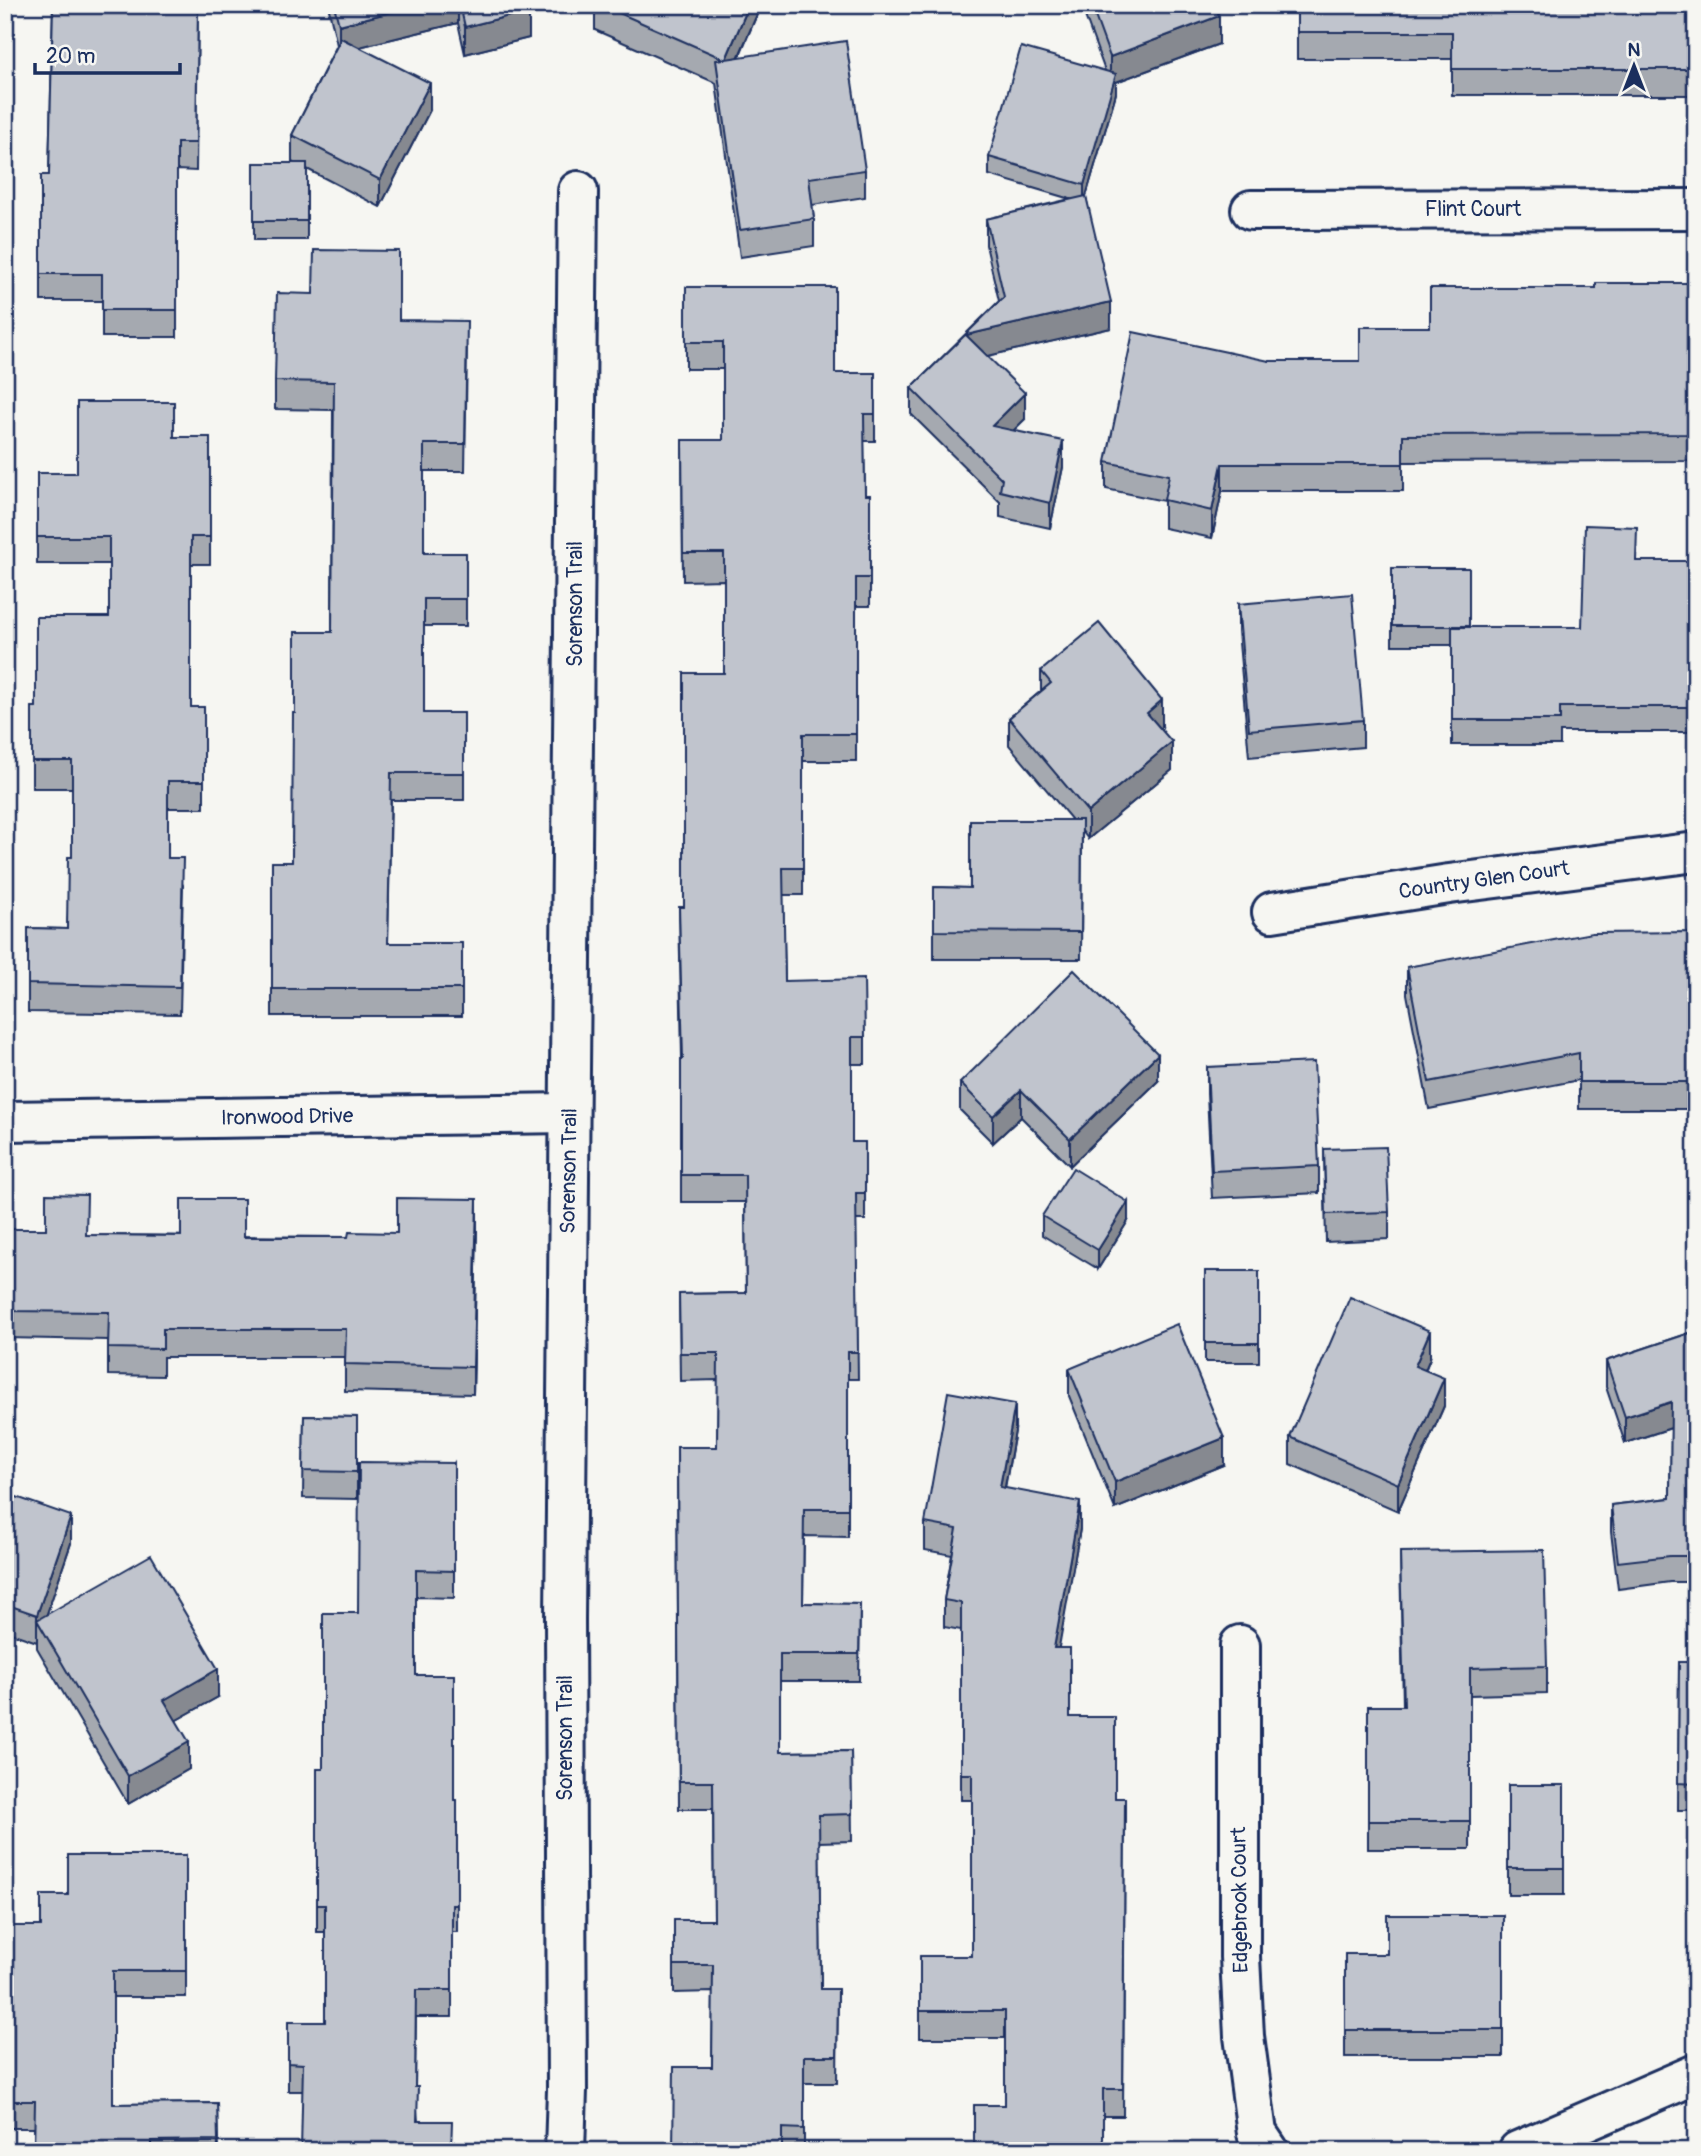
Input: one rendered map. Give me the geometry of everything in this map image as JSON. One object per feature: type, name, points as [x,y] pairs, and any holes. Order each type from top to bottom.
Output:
[{"type":"street","name":"Sorenson Trail","points":[[565,2151],[565,1606],[578,191]]},
{"type":"street","name":"Flint Court","points":[[1251,210],[1696,209]]},
{"type":"street","name":"Country Glen Court","points":[[1272,912],[1449,884],[1696,852]]},
{"type":"street","name":"Ironwood Drive","points":[[5,1121],[569,1113]]},
{"type":"street","name":"Edgebrook Court","points":[[1240,1645],[1240,1957],[1244,2036],[1256,2133],[1269,2151]]},
{"type":"street","points":[[1518,2151],[1696,2074]]},
{"type":"building","points":[[53,5],[198,5],[196,143],[177,143],[177,310],[102,310],[102,274],[41,274],[41,175],[49,175]]},
{"type":"building","points":[[334,5],[419,5],[339,25]]},
{"type":"building","points":[[460,5],[528,5],[529,11],[465,27]]},
{"type":"building","points":[[601,5],[749,5],[726,59],[846,41],[865,170],[809,178],[814,219],[740,230],[716,60],[724,59]]},
{"type":"building","points":[[1091,5],[1215,5],[1219,16],[1110,57]]},
{"type":"building","points":[[1297,5],[1696,5],[1696,69],[1452,69],[1452,32],[1297,32]]},
{"type":"building","points":[[341,38],[430,83],[380,180],[292,135]]},
{"type":"building","points":[[1021,47],[1116,74],[1084,185],[989,157]]},
{"type":"building","points":[[254,163],[307,163],[307,221],[254,221]]},
{"type":"building","points":[[1086,196],[1111,302],[966,335],[1025,393],[992,426],[1063,441],[1050,503],[1000,491],[1002,479],[911,388],[1004,297],[986,219]]},
{"type":"building","points":[[314,250],[399,251],[399,320],[467,321],[465,444],[424,444],[424,553],[466,553],[466,599],[424,599],[424,713],[464,713],[464,773],[391,773],[388,943],[462,943],[462,989],[272,989],[272,862],[292,862],[295,632],[332,632],[334,382],[275,381],[277,293],[313,294]]},
{"type":"building","points":[[1596,283],[1696,283],[1696,434],[1403,435],[1403,464],[1222,464],[1212,511],[1164,500],[1169,475],[1106,462],[1133,332],[1269,361],[1360,361],[1360,327],[1430,327],[1430,288],[1596,288]]},
{"type":"building","points":[[686,287],[835,287],[835,373],[875,373],[875,414],[864,414],[865,495],[870,495],[870,578],[856,578],[856,734],[803,734],[803,868],[783,868],[785,981],[864,979],[865,1037],[852,1037],[852,1142],[865,1142],[865,1193],[856,1193],[858,1352],[848,1352],[848,1509],[804,1509],[803,1603],[860,1604],[859,1654],[780,1654],[780,1752],[851,1751],[852,1814],[819,1815],[821,1989],[838,1989],[837,2056],[804,2056],[804,2129],[782,2128],[782,2151],[673,2151],[674,2067],[712,2067],[713,1965],[674,1965],[674,1920],[714,1920],[713,1782],[679,1782],[677,1447],[717,1447],[718,1353],[680,1353],[679,1294],[746,1293],[745,1175],[681,1175],[683,1059],[679,907],[684,907],[684,673],[724,673],[724,553],[683,553],[682,440],[723,440],[723,342],[686,342]]},
{"type":"building","points":[[77,402],[174,402],[174,437],[210,437],[210,537],[191,537],[191,707],[204,707],[204,781],[168,781],[168,858],[183,858],[180,987],[28,984],[28,928],[67,929],[68,857],[72,857],[72,761],[32,761],[32,707],[36,707],[36,617],[109,617],[109,537],[37,537],[37,473],[77,473]]},
{"type":"building","points":[[1585,525],[1637,527],[1636,561],[1696,561],[1696,707],[1560,707],[1560,720],[1452,720],[1452,627],[1582,627]]},
{"type":"building","points":[[1392,568],[1469,568],[1469,626],[1392,626]]},
{"type":"building","points":[[1352,594],[1363,720],[1249,730],[1238,604]]},
{"type":"building","points":[[1099,623],[1162,700],[1147,713],[1172,742],[1088,812],[1009,718],[1051,683],[1041,671]]},
{"type":"building","points":[[970,820],[1082,820],[1081,932],[934,931],[934,887],[970,888]]},
{"type":"building","points":[[1696,932],[1694,1082],[1579,1082],[1579,1053],[1429,1082],[1407,967],[1592,933]]},
{"type":"building","points":[[1074,970],[1158,1054],[1070,1139],[1021,1090],[993,1116],[960,1083]]},
{"type":"building","points":[[1314,1062],[1319,1166],[1212,1171],[1207,1067]]},
{"type":"building","points":[[1386,1147],[1389,1212],[1326,1214],[1324,1149]]},
{"type":"building","points":[[1073,1168],[1128,1202],[1098,1250],[1042,1216]]},
{"type":"building","points":[[46,1194],[87,1195],[86,1235],[181,1236],[181,1199],[244,1199],[244,1237],[348,1237],[349,1232],[397,1233],[397,1198],[477,1199],[473,1367],[345,1364],[346,1329],[163,1329],[163,1349],[108,1348],[109,1312],[5,1311],[5,1229],[46,1229]]},
{"type":"building","points":[[1205,1271],[1259,1271],[1259,1343],[1205,1343]]},
{"type":"building","points":[[1350,1297],[1430,1331],[1415,1366],[1444,1378],[1398,1484],[1290,1437]]},
{"type":"building","points":[[1177,1324],[1224,1438],[1115,1482],[1069,1369]]},
{"type":"building","points":[[1696,1331],[1696,1556],[1618,1562],[1611,1505],[1670,1498],[1671,1402],[1625,1417],[1606,1361]]},
{"type":"building","points":[[948,1392],[1015,1404],[1000,1487],[1080,1502],[1054,1648],[1070,1648],[1070,1717],[1115,1717],[1115,1798],[1125,1798],[1123,2089],[1103,2089],[1103,2151],[974,2151],[974,2105],[1005,2105],[1005,2011],[920,2011],[920,1956],[972,1956],[972,1774],[961,1774],[961,1603],[944,1600],[957,1529],[925,1523]]},
{"type":"building","points":[[304,1416],[357,1417],[357,1472],[303,1471]]},
{"type":"building","points":[[359,1462],[454,1463],[454,1571],[416,1570],[416,1675],[454,1675],[454,1800],[457,1800],[457,1905],[452,1905],[452,1990],[416,1990],[417,2121],[452,2121],[451,2151],[301,2151],[303,2064],[288,2063],[288,2022],[325,2022],[325,1905],[317,1905],[317,1769],[323,1769],[323,1613],[358,1613]]},
{"type":"building","points":[[5,1493],[71,1516],[37,1615],[5,1604]]},
{"type":"building","points":[[1544,1550],[1547,1666],[1470,1668],[1470,1821],[1368,1821],[1368,1706],[1404,1706],[1400,1552]]},
{"type":"building","points":[[151,1555],[218,1669],[164,1700],[189,1742],[128,1776],[37,1620]]},
{"type":"building","points":[[1679,1662],[1696,1662],[1696,1784],[1678,1783]]},
{"type":"building","points":[[1508,1785],[1564,1785],[1564,1868],[1508,1868]]},
{"type":"building","points":[[68,1855],[186,1855],[186,1971],[113,1971],[113,2104],[217,2103],[218,2140],[151,2141],[151,2151],[34,2151],[35,2101],[6,2101],[6,1926],[41,1926],[41,1895],[68,1895]]},
{"type":"building","points":[[1387,1915],[1503,1915],[1503,2030],[1345,2030],[1345,1954],[1387,1954]]}]
